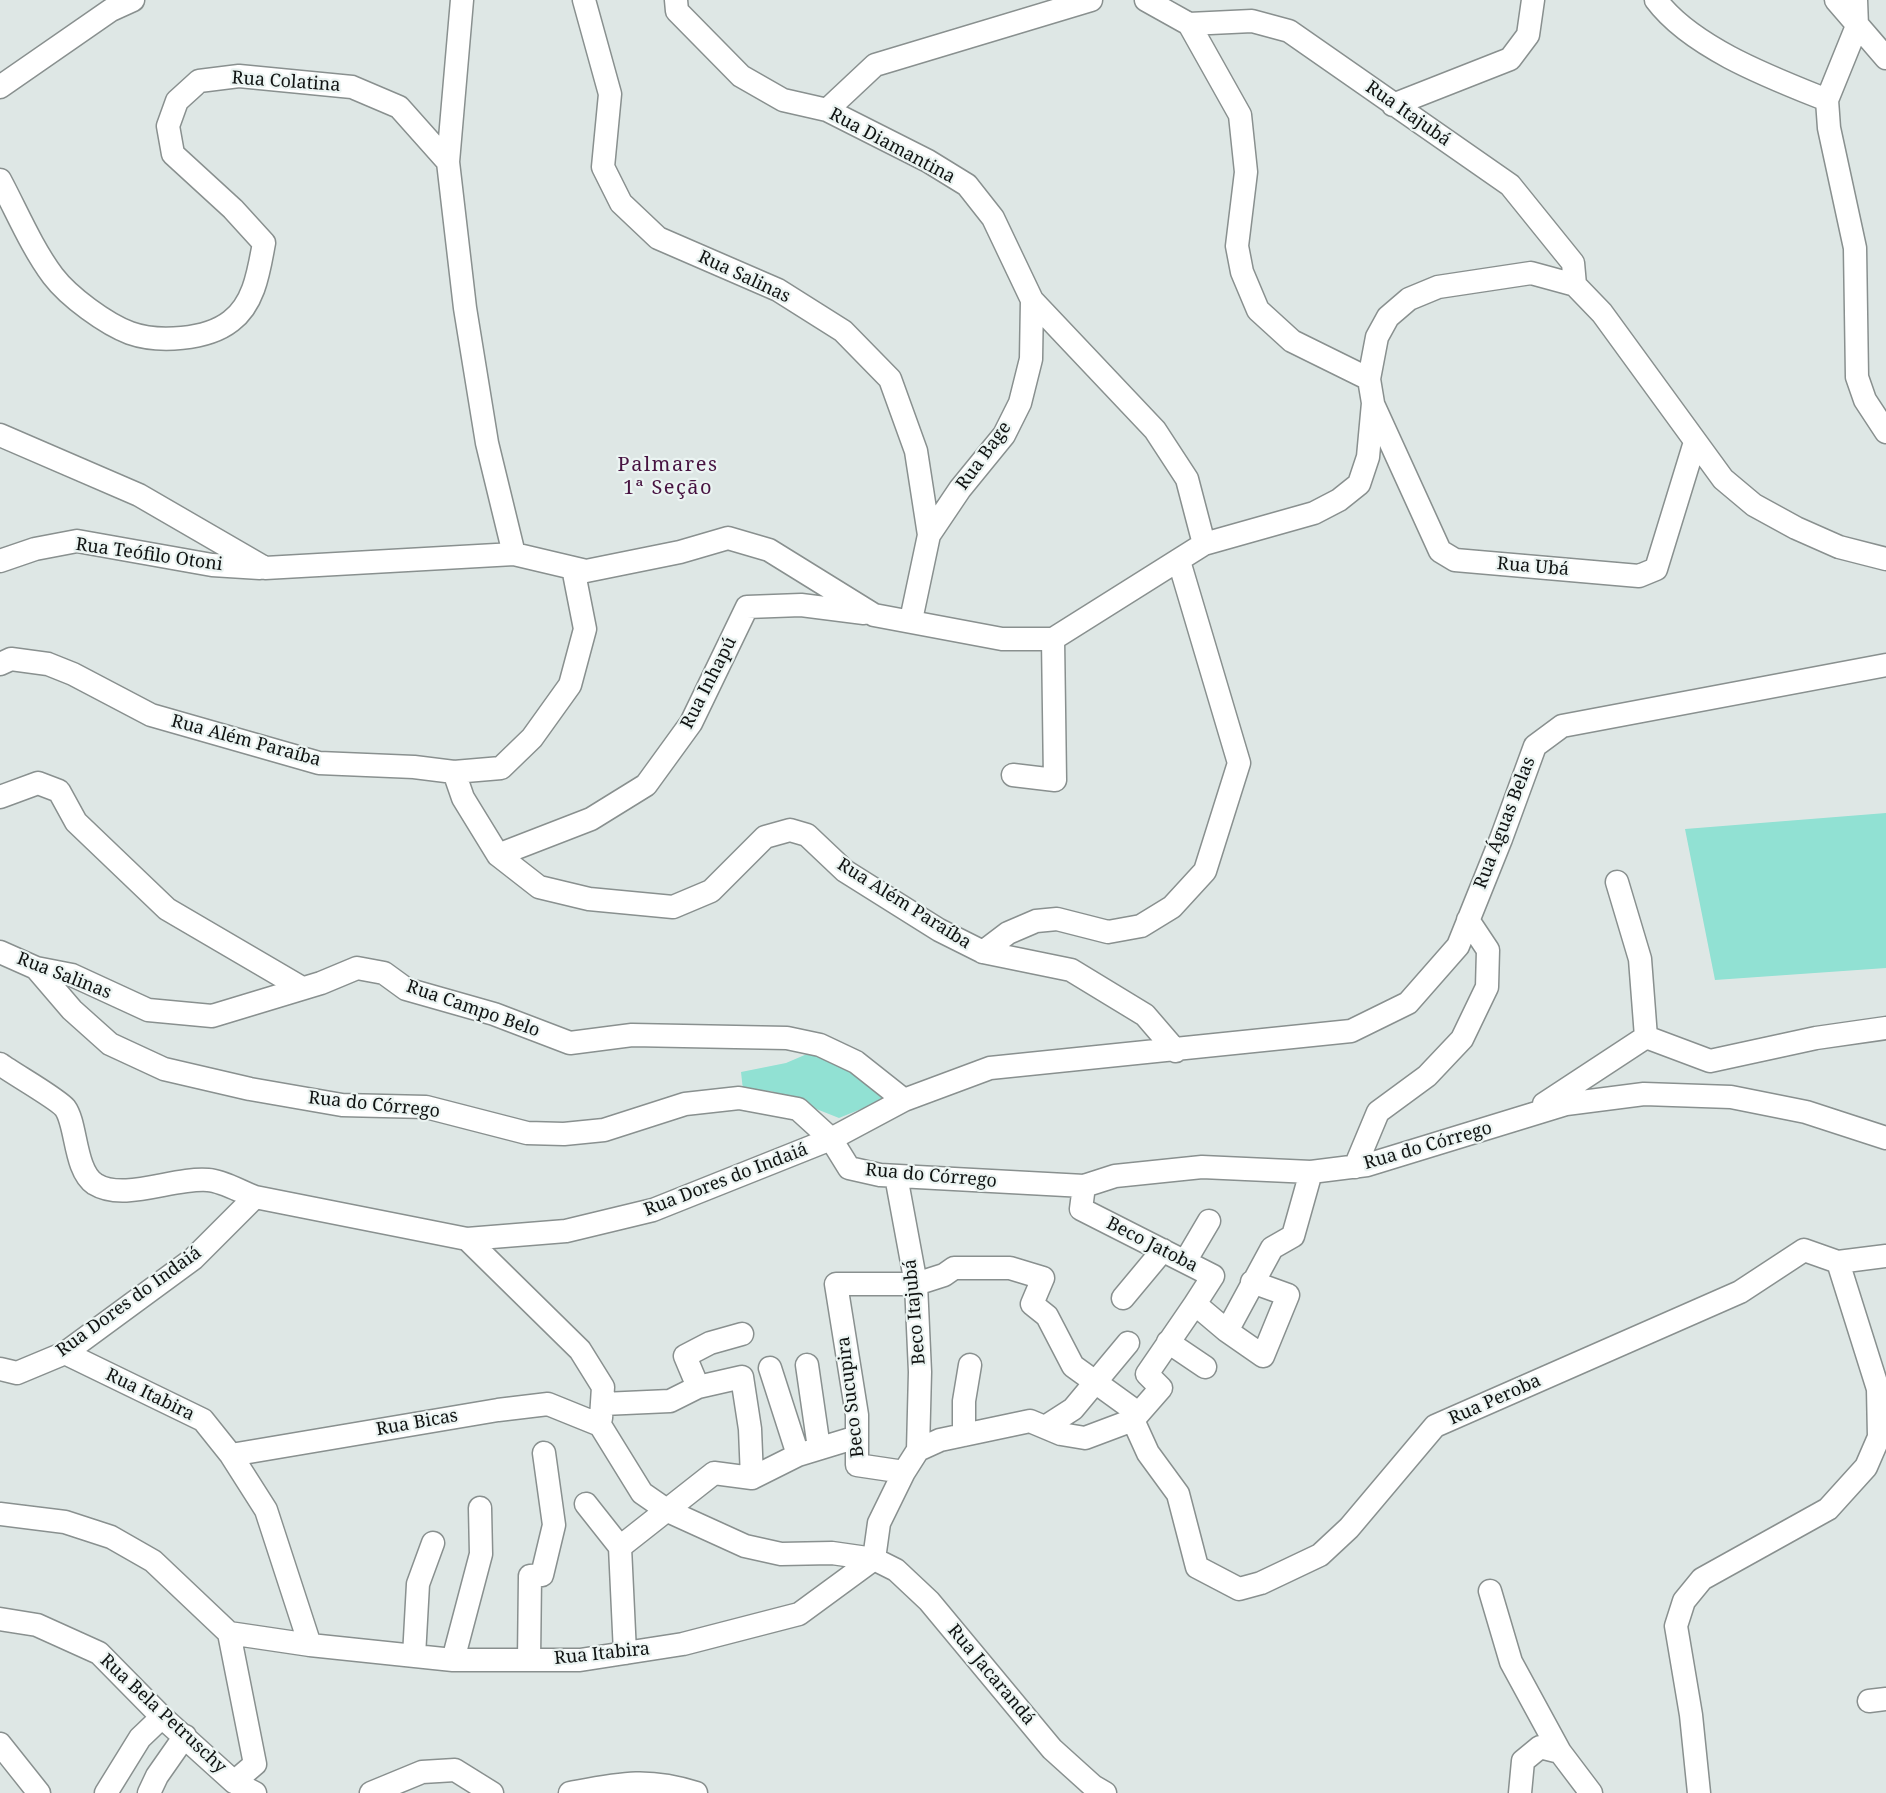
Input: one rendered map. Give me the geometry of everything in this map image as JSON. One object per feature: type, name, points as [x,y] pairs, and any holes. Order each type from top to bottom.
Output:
[{"type":"street","points":[[0,87],[111,10],[134,0]]},
{"type":"street","points":[[462,0],[448,162],[465,309],[487,443],[514,554]]},
{"type":"street","name":"Rua Salinas","points":[[584,0],[610,94],[603,167],[621,204],[658,238],[778,290],[843,331],[890,379],[915,451],[929,535],[910,620]]},
{"type":"street","name":"Rua Diamantina","points":[[676,0],[677,11],[741,76],[783,100],[827,111],[928,161],[967,185],[993,218],[1032,300],[1155,430],[1187,479],[1204,544]]},
{"type":"street","points":[[827,111],[875,65],[1091,0]]},
{"type":"street","points":[[1146,0],[1189,24],[1240,115],[1246,172],[1236,246],[1242,272],[1258,310],[1292,341],[1370,379]]},
{"type":"street","points":[[1393,105],[1510,59],[1528,35],[1533,0]]},
{"type":"street","points":[[1656,0],[1678,25],[1716,48],[1780,81],[1827,100]]},
{"type":"street","points":[[1836,0],[1886,58]]},
{"type":"street","points":[[1856,0],[1857,26],[1827,100],[1829,128],[1855,248],[1857,377],[1865,400],[1886,432]]},
{"type":"street","name":"Rua Itajubá","points":[[1189,24],[1252,21],[1289,31],[1510,185],[1573,263],[1575,285]]},
{"type":"street","name":"Rua Colatina","points":[[0,180],[54,277],[92,312],[131,333],[174,338],[208,334],[233,320],[256,286],[264,243],[233,209],[173,154],[168,126],[177,101],[199,81],[239,76],[352,87],[399,107],[448,162]]},
{"type":"street","points":[[874,615],[1002,639],[1053,639],[1204,544],[1314,513],[1339,500],[1359,484],[1368,457],[1373,403],[1370,379],[1377,337],[1388,317],[1409,299],[1438,287],[1531,273],[1575,285],[1602,313],[1723,479],[1754,505],[1828,542],[1886,559]]},
{"type":"street","name":"Rua Bage","points":[[929,535],[960,489],[1004,435],[1020,403],[1032,359],[1032,300]]},
{"type":"street","name":"Rua Ubá","points":[[1373,403],[1440,551],[1455,560],[1639,576],[1656,569],[1695,442]]},
{"type":"street","points":[[0,435],[139,495],[265,568]]},
{"type":"street","name":"Rua Teófilo Otoni","points":[[0,561],[34,549],[77,541],[212,565],[265,568],[514,554],[586,571],[680,552],[728,538],[769,550],[874,615]]},
{"type":"street","points":[[983,952],[1008,933],[1035,921],[1057,919],[1108,932],[1142,926],[1173,907],[1205,871],[1239,763],[1179,561]]},
{"type":"street","points":[[454,772],[501,768],[532,738],[570,685],[585,629],[573,568]]},
{"type":"street","name":"Rua Inhapú","points":[[498,855],[591,819],[646,784],[692,723],[747,608],[801,605],[874,615]]},
{"type":"street","points":[[1013,775],[1055,780],[1053,639]]},
{"type":"street","name":"Rua Além Paraíba","points":[[0,664],[11,659],[48,664],[73,674],[151,715],[319,763],[414,767],[454,772],[463,798],[498,855],[539,887],[589,899],[673,907],[711,891],[765,837],[790,831],[807,835],[845,871],[939,930],[983,952],[1071,970],[1145,1015],[1176,1051]]},
{"type":"street","name":"Rua Águas Belas","points":[[1176,1051],[1351,1031],[1408,1003],[1458,946],[1535,746],[1562,726],[1886,665]]},
{"type":"street","points":[[0,797],[38,783],[59,791],[76,822],[167,909],[302,988]]},
{"type":"street","points":[[1617,882],[1640,958],[1646,1037]]},
{"type":"street","points":[[1355,1167],[1378,1112],[1427,1076],[1462,1039],[1487,987],[1488,950],[1468,920]]},
{"type":"street","name":"Rua Salinas","points":[[0,952],[36,968],[72,975],[148,1010],[212,1016],[302,988]]},
{"type":"street","name":"Rua do Córrego","points":[[36,968],[72,1010],[110,1044],[164,1069],[250,1089],[342,1105],[426,1107],[527,1133],[564,1134],[604,1130],[685,1104],[739,1098],[798,1109],[831,1139],[849,1168],[896,1176],[1084,1186],[1115,1176],[1202,1167],[1311,1172],[1355,1167],[1566,1104],[1644,1094],[1731,1097],[1806,1112],[1886,1138]]},
{"type":"street","name":"Rua Campo Belo","points":[[302,988],[357,968],[384,973],[406,989],[494,1014],[570,1043],[632,1035],[788,1038],[820,1045],[856,1062],[904,1100]]},
{"type":"street","points":[[1646,1037],[1710,1060],[1816,1038],[1886,1028]]},
{"type":"street","points":[[1525,1117],[1646,1037]]},
{"type":"street","name":"Rua Dores do Indaiá","points":[[0,1369],[16,1372],[65,1353],[193,1259],[255,1197],[467,1239],[566,1231],[653,1210],[831,1139],[904,1100],[990,1068],[1176,1051]]},
{"type":"street","points":[[0,1064],[65,1108],[80,1160],[93,1183],[111,1190],[127,1191],[186,1180],[211,1180],[255,1197]]},
{"type":"street","points":[[1227,1331],[1272,1248],[1293,1236],[1311,1172]]},
{"type":"street","name":"Beco Itajubá","points":[[896,1176],[916,1284],[920,1372],[918,1450]]},
{"type":"street","name":"Beco Jatoba","points":[[1084,1186],[1082,1209],[1186,1260],[1213,1276],[1195,1304]]},
{"type":"street","points":[[1186,1260],[1209,1221]]},
{"type":"street","points":[[467,1239],[580,1350],[603,1387],[601,1415],[642,1493],[668,1511],[745,1546],[780,1554],[832,1553],[874,1559],[879,1523],[904,1472],[918,1450],[940,1440],[1030,1421],[1061,1434],[1085,1438],[1136,1417],[1161,1388],[1147,1374],[1195,1304],[1227,1331],[1263,1356],[1288,1295],[1252,1282]]},
{"type":"street","points":[[1124,1298],[1163,1250]]},
{"type":"street","name":"Rua Peroba","points":[[1136,1417],[1148,1453],[1178,1494],[1197,1567],[1239,1589],[1261,1583],[1320,1555],[1348,1528],[1435,1426],[1740,1292],[1804,1250],[1838,1262],[1886,1256]]},
{"type":"street","points":[[1699,1793],[1691,1715],[1676,1626],[1684,1601],[1702,1579],[1828,1509],[1866,1467],[1879,1437],[1878,1389],[1838,1262]]},
{"type":"street","points":[[916,1284],[944,1275],[954,1268],[1010,1268],[1043,1278],[1032,1304],[1047,1316],[1073,1366],[1136,1417]]},
{"type":"street","name":"Beco Sucupira","points":[[904,1472],[857,1465],[857,1415],[836,1284],[916,1284]]},
{"type":"street","points":[[698,1387],[685,1356],[710,1342],[742,1334]]},
{"type":"street","points":[[1168,1342],[1205,1367]]},
{"type":"street","points":[[1045,1427],[1073,1409],[1097,1384],[1128,1343]]},
{"type":"street","name":"Rua Itabira","points":[[65,1353],[203,1420],[231,1455],[266,1510],[310,1645]]},
{"type":"street","points":[[807,1365],[808,1452]]},
{"type":"street","points":[[964,1435],[964,1401],[970,1365]]},
{"type":"street","points":[[770,1368],[808,1452]]},
{"type":"street","points":[[601,1415],[670,1401],[698,1387],[742,1377],[750,1429],[752,1478]]},
{"type":"street","name":"Rua Bicas","points":[[231,1455],[498,1410],[548,1404],[601,1415]]},
{"type":"street","points":[[620,1547],[714,1473],[752,1478],[808,1452],[857,1437]]},
{"type":"street","points":[[530,1660],[530,1576],[542,1575],[554,1525],[544,1453]]},
{"type":"street","points":[[586,1504],[620,1547],[625,1653]]},
{"type":"street","points":[[453,1660],[482,1554],[480,1508]]},
{"type":"street","points":[[0,1514],[65,1522],[111,1537],[153,1561],[229,1633],[255,1764],[234,1782]]},
{"type":"street","points":[[414,1656],[418,1584],[433,1543]]},
{"type":"street","name":"Rua Itabira","points":[[229,1633],[310,1645],[453,1660],[580,1660],[683,1644],[799,1614],[874,1559]]},
{"type":"street","name":"Rua Jacarandá","points":[[874,1559],[896,1570],[929,1601],[1052,1749],[1093,1786],[1105,1793]]},
{"type":"street","points":[[1490,1591],[1511,1662],[1560,1752],[1592,1793]]},
{"type":"street","name":"Rua Bela Petruschy","points":[[0,1619],[37,1624],[99,1653],[162,1717],[234,1782],[255,1793]]},
{"type":"street","points":[[106,1793],[140,1738],[162,1717]]},
{"type":"street","points":[[149,1793],[157,1776],[185,1736]]},
{"type":"street","points":[[0,1744],[39,1793]]},
{"type":"street","points":[[1520,1793],[1523,1761],[1540,1747],[1560,1752]]},
{"type":"street","points":[[371,1793],[422,1772],[454,1770],[492,1793]]},
{"type":"street","points":[[570,1793],[630,1781],[678,1787],[696,1793]]},
{"type":"green space","points":[[1886,813],[1886,968],[1715,980],[1685,829]]},
{"type":"green space","points":[[814,1051],[848,1067],[888,1098],[839,1118],[771,1091],[743,1090],[741,1072],[786,1063]]},
{"type":"district","name":"Palmares 1ª Seção","points":[[668,476]]}]
